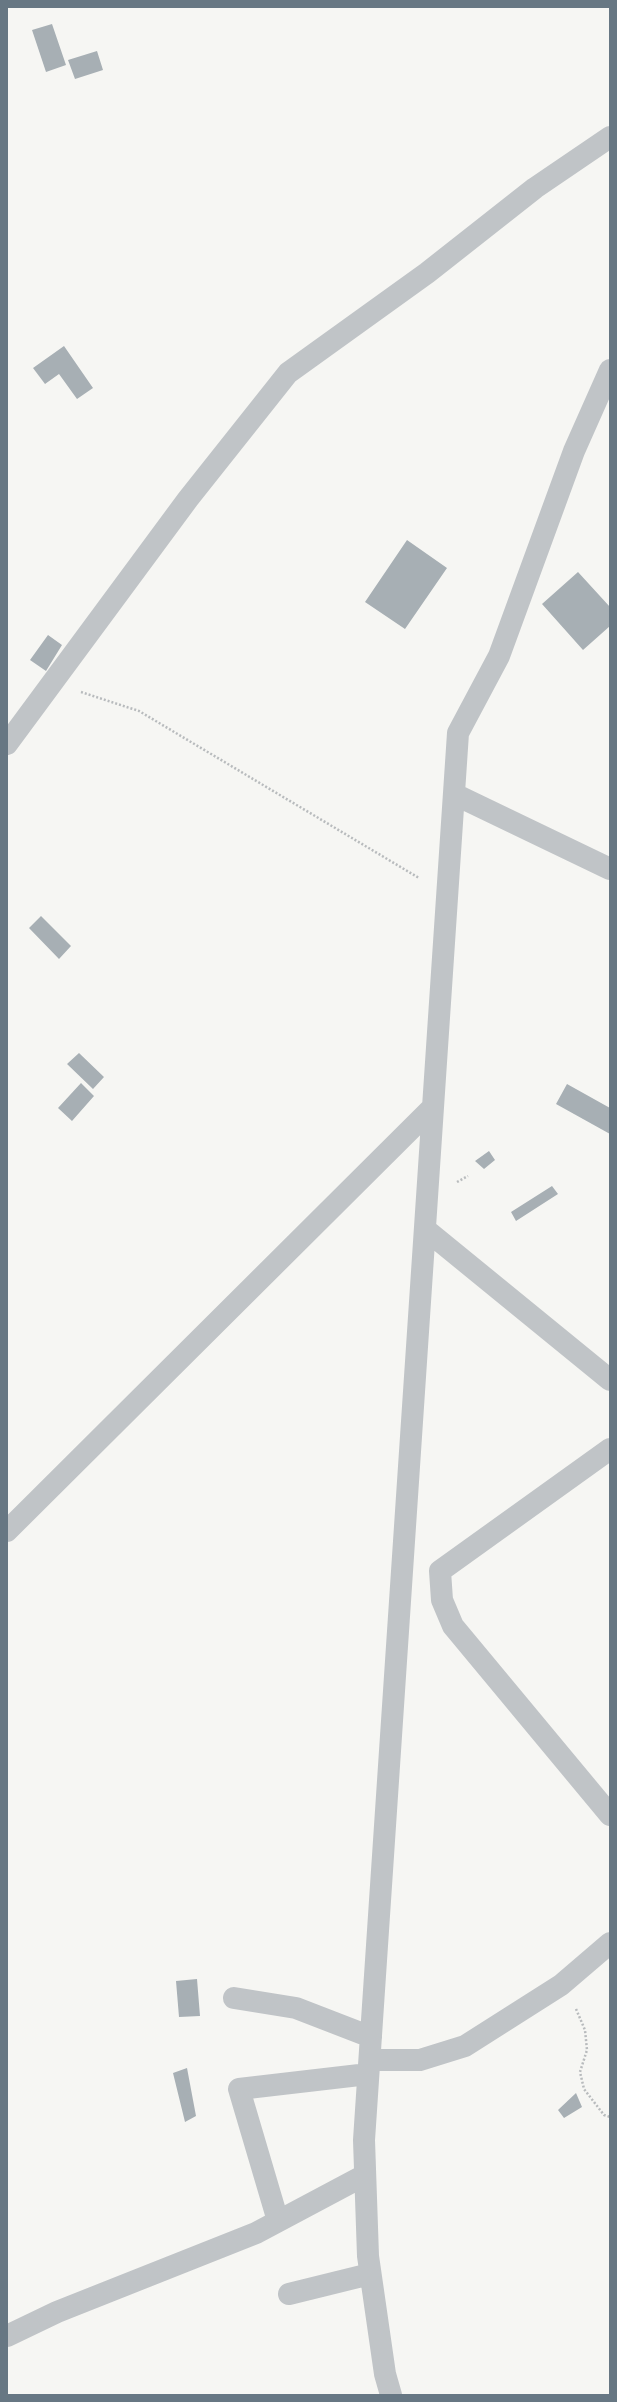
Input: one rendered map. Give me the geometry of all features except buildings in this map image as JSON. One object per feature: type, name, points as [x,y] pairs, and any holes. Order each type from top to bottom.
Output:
[{"type":"street","points":[[7,744],[188,499],[288,373],[427,273],[535,188],[610,137]]},
{"type":"street","points":[[391,2395],[385,2374],[370,2274],[364,2140],[446,893],[458,733],[499,656],[574,451],[610,370]]},
{"type":"street","points":[[454,794],[610,869]]},
{"type":"street","points":[[7,1531],[433,1107]]},
{"type":"street","points":[[425,1228],[610,1380]]},
{"type":"street","points":[[610,1449],[440,1571],[442,1600],[453,1626],[610,1815]]},
{"type":"street","points":[[278,2221],[238,2089],[420,2060],[465,2046],[561,1985],[610,1943]]},
{"type":"street","points":[[234,1998],[296,2008],[371,2037]]},
{"type":"street","points":[[7,2336],[57,2312],[256,2233],[365,2175]]},
{"type":"street","points":[[290,2294],[370,2274]]},
{"type":"path","points":[[52,682],[139,711],[446,893]]},
{"type":"path","points":[[561,1985],[576,2009],[585,2030],[587,2050],[580,2072],[584,2089],[604,2114],[610,2117]]}]
